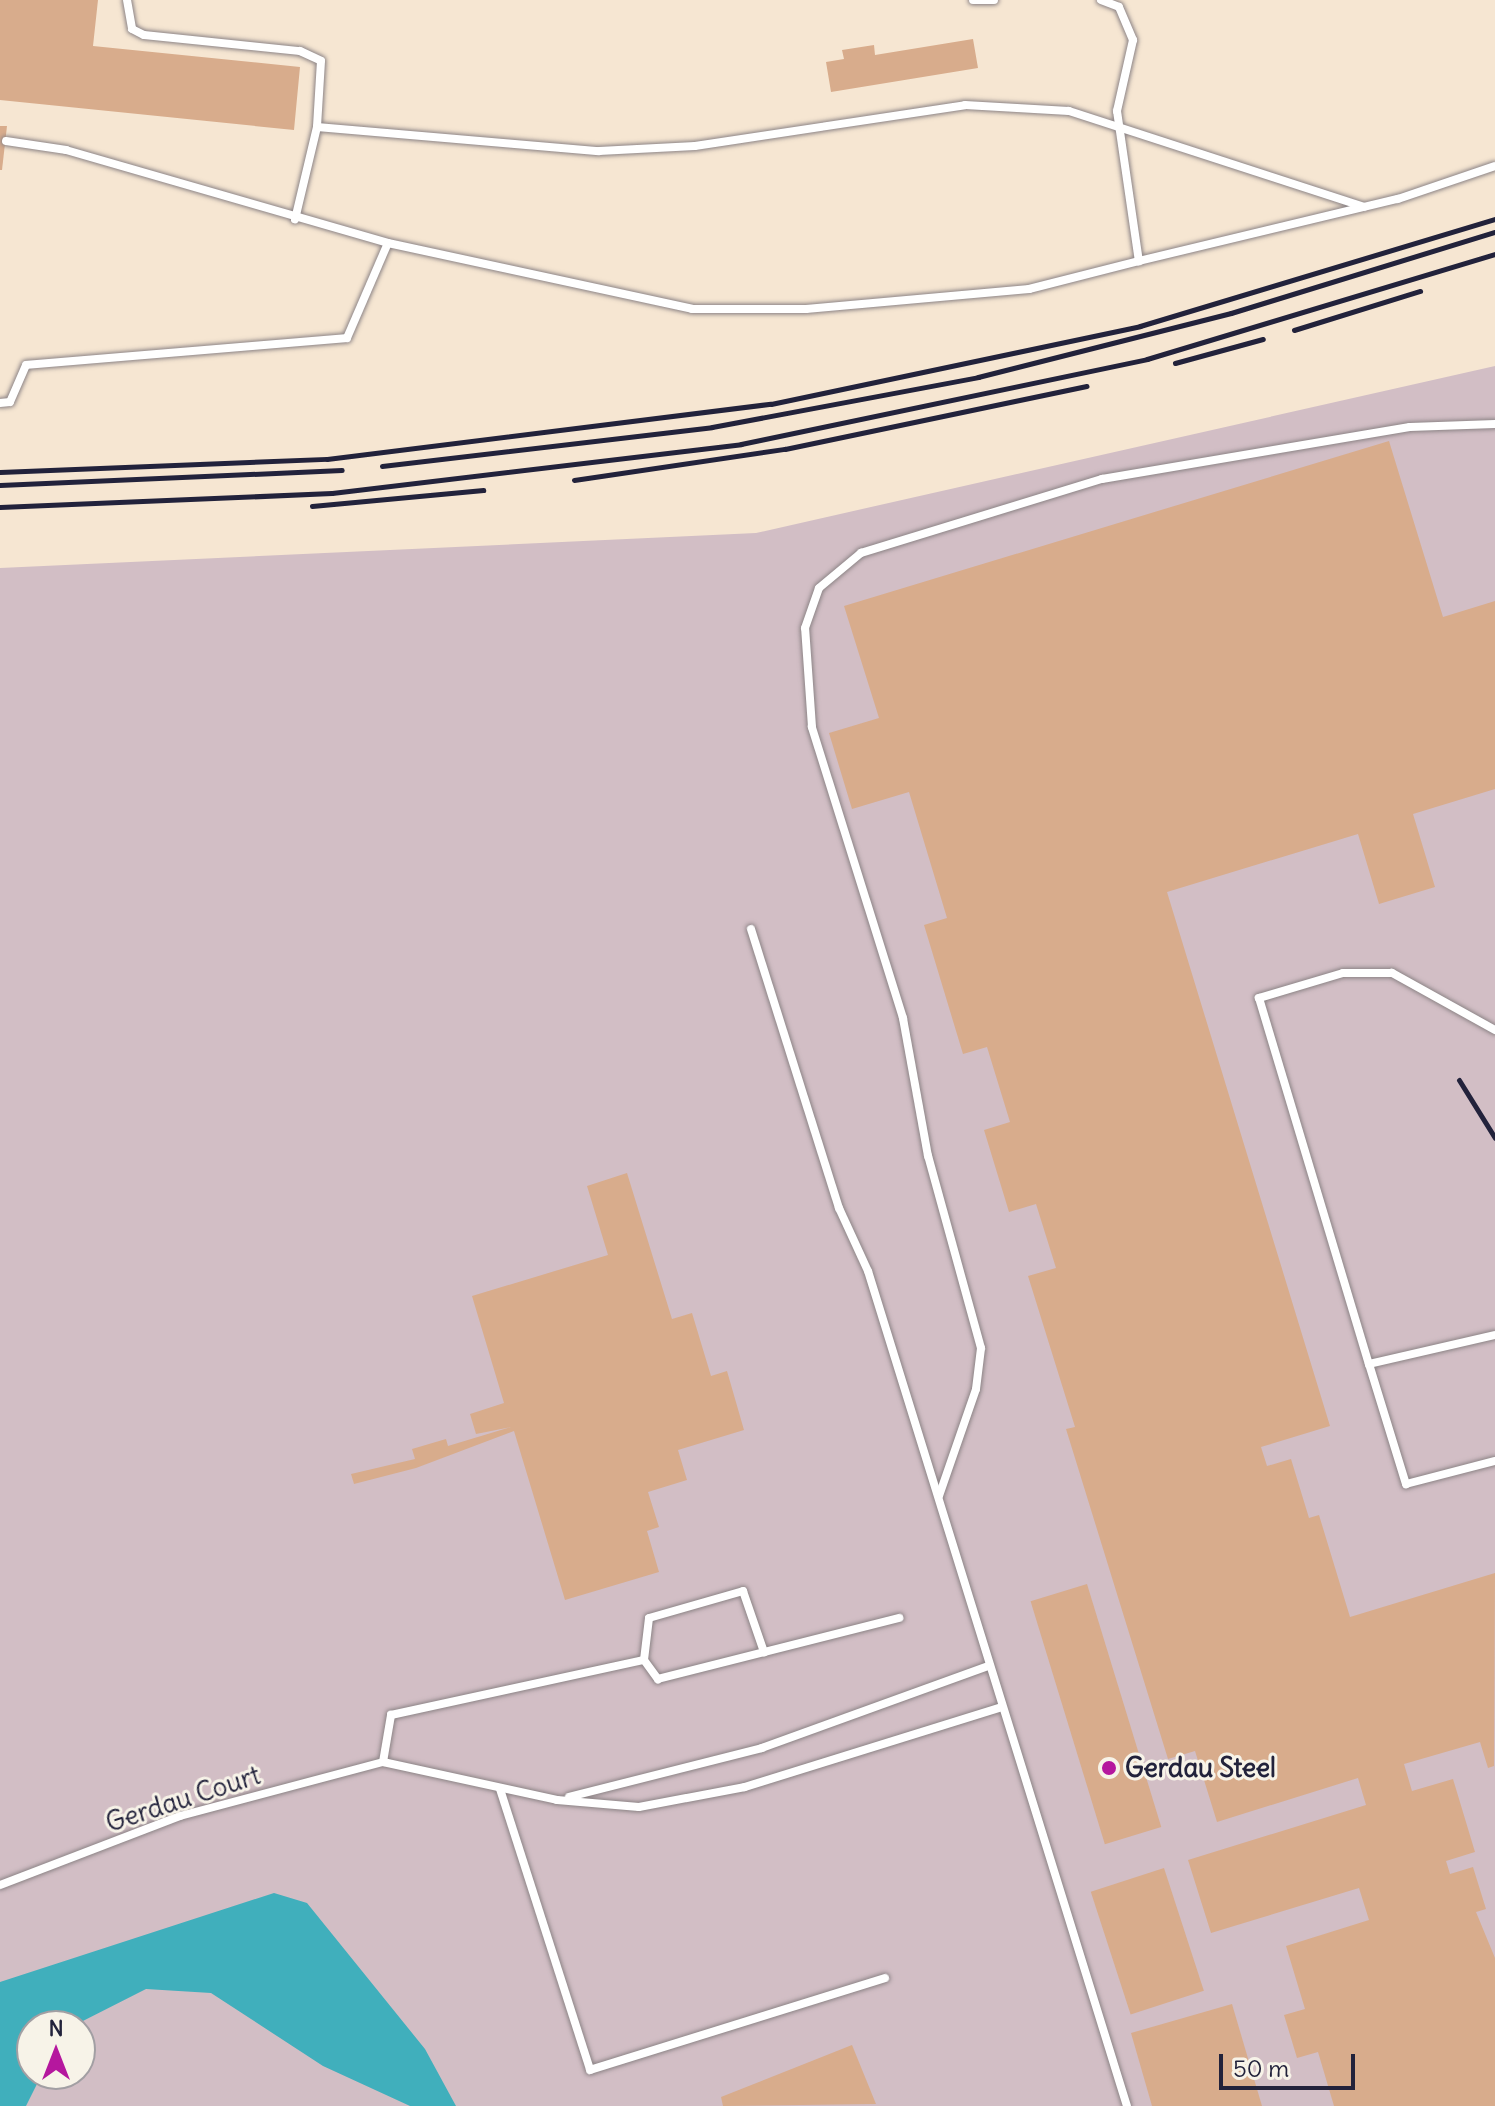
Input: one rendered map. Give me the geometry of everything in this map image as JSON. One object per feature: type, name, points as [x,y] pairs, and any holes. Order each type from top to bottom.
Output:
[{"type":"lane","points":[[127,0],[132,29],[144,35],[300,51],[321,61],[317,127],[295,219]]},
{"type":"lane","points":[[973,0],[994,0]]},
{"type":"lane","points":[[1101,0],[1119,7],[1133,40],[1119,127],[1139,261]]},
{"type":"lane","points":[[317,127],[599,151],[695,146],[965,105],[1069,111],[1364,207]]},
{"type":"lane","points":[[6,141],[66,150],[295,219],[388,243],[692,309],[806,309],[1029,289],[1364,207],[1495,166]]},
{"type":"lane","points":[[0,403],[10,402],[26,365],[347,338],[388,243]]},
{"type":"lane","points":[[939,1496],[976,1389],[981,1348],[928,1156],[903,1018],[812,727],[805,628],[819,588],[836,568],[873,549],[1102,479],[1410,427],[1495,424]]},
{"type":"lane","points":[[751,929],[939,1496],[1127,2106]]},
{"type":"lane","points":[[1495,1030],[1392,973],[1343,973],[1259,998],[1406,1484],[1495,1461]]},
{"type":"lane","points":[[1369,1364],[1495,1335]]},
{"type":"lane","points":[[764,1652],[743,1591],[649,1618],[644,1660],[658,1679],[899,1618]]},
{"type":"lane","points":[[644,1660],[391,1715],[383,1762],[557,1800],[639,1807],[745,1787],[1002,1707]]},
{"type":"lane","points":[[557,1800],[762,1748],[989,1666]]},
{"type":"lane","name":"Gerdau Court","points":[[0,1885],[180,1816],[383,1762]]},
{"type":"lane","points":[[500,1789],[590,2070],[885,1978]]},
{"type":"shaded area","points":[[1495,366],[1495,2106],[0,2106],[0,568],[756,533]]},
{"type":"water","points":[[274,1893],[307,1903],[425,2049],[456,2106],[410,2106],[323,2066],[211,1993],[146,1989],[96,2014],[96,2010],[16,2010],[16,2090],[34,2090],[26,2106],[0,2106],[0,1982]]},
{"type":"building","points":[[0,0],[98,0],[93,46],[300,67],[294,130],[0,100]]},
{"type":"building","points":[[973,39],[978,68],[831,92],[826,62],[844,59],[842,50],[874,45],[875,55]]},
{"type":"building","points":[[0,126],[7,126],[2,170],[0,170]]},
{"type":"building","points":[[1389,441],[1443,617],[1495,601],[1495,789],[1413,814],[1435,887],[1379,904],[1358,834],[1167,892],[1330,1426],[1261,1447],[1267,1466],[1291,1459],[1309,1518],[1319,1515],[1350,1617],[1495,1573],[1494,1766],[1488,1768],[1480,1742],[1404,1764],[1412,1791],[1453,1779],[1475,1852],[1446,1861],[1450,1874],[1473,1867],[1486,1909],[1476,1912],[1495,1958],[1495,2106],[1334,2106],[1318,2052],[1297,2058],[1284,2015],[1305,2009],[1286,1946],[1369,1920],[1359,1888],[1211,1933],[1188,1860],[1366,1805],[1358,1778],[1217,1822],[1195,1751],[1168,1759],[1066,1429],[1075,1427],[1028,1276],[1056,1268],[1036,1204],[1009,1212],[984,1130],[1010,1122],[987,1047],[963,1054],[924,925],[947,918],[909,792],[852,809],[829,733],[879,718],[844,606]]},
{"type":"building","points":[[627,1173],[672,1319],[692,1313],[711,1376],[727,1371],[744,1430],[678,1450],[687,1480],[648,1492],[659,1527],[647,1531],[659,1572],[565,1600],[514,1431],[416,1468],[354,1484],[351,1474],[415,1459],[412,1449],[446,1439],[448,1446],[511,1427],[476,1434],[470,1414],[504,1403],[472,1296],[608,1255],[587,1186]]},
{"type":"building","points":[[1087,1584],[1161,1827],[1105,1844],[1031,1601]]},
{"type":"building","points":[[1164,1868],[1204,1991],[1131,2014],[1091,1892]]},
{"type":"building","points":[[1232,2004],[1262,2106],[1152,2106],[1131,2033]]},
{"type":"building","points":[[852,2045],[876,2104],[723,2106],[721,2097]]},
{"type":"railway","points":[[0,472],[327,459],[771,404],[1140,326],[1495,219]]},
{"type":"railway","points":[[382,466],[712,427],[978,377],[1231,313],[1495,232]]},
{"type":"railway","points":[[0,507],[332,493],[741,444],[1147,359],[1495,254]]},
{"type":"railway","points":[[1294,330],[1420,291]]},
{"type":"railway","points":[[1175,363],[1263,339]]},
{"type":"railway","points":[[574,480],[785,449],[1086,386]]},
{"type":"railway","points":[[0,485],[342,470]]},
{"type":"railway","points":[[312,506],[483,490]]},
{"type":"railway","points":[[1459,1080],[1495,1138]]},
{"type":"place","name":"Gerdau Steel","points":[[1109,1768]]}]
